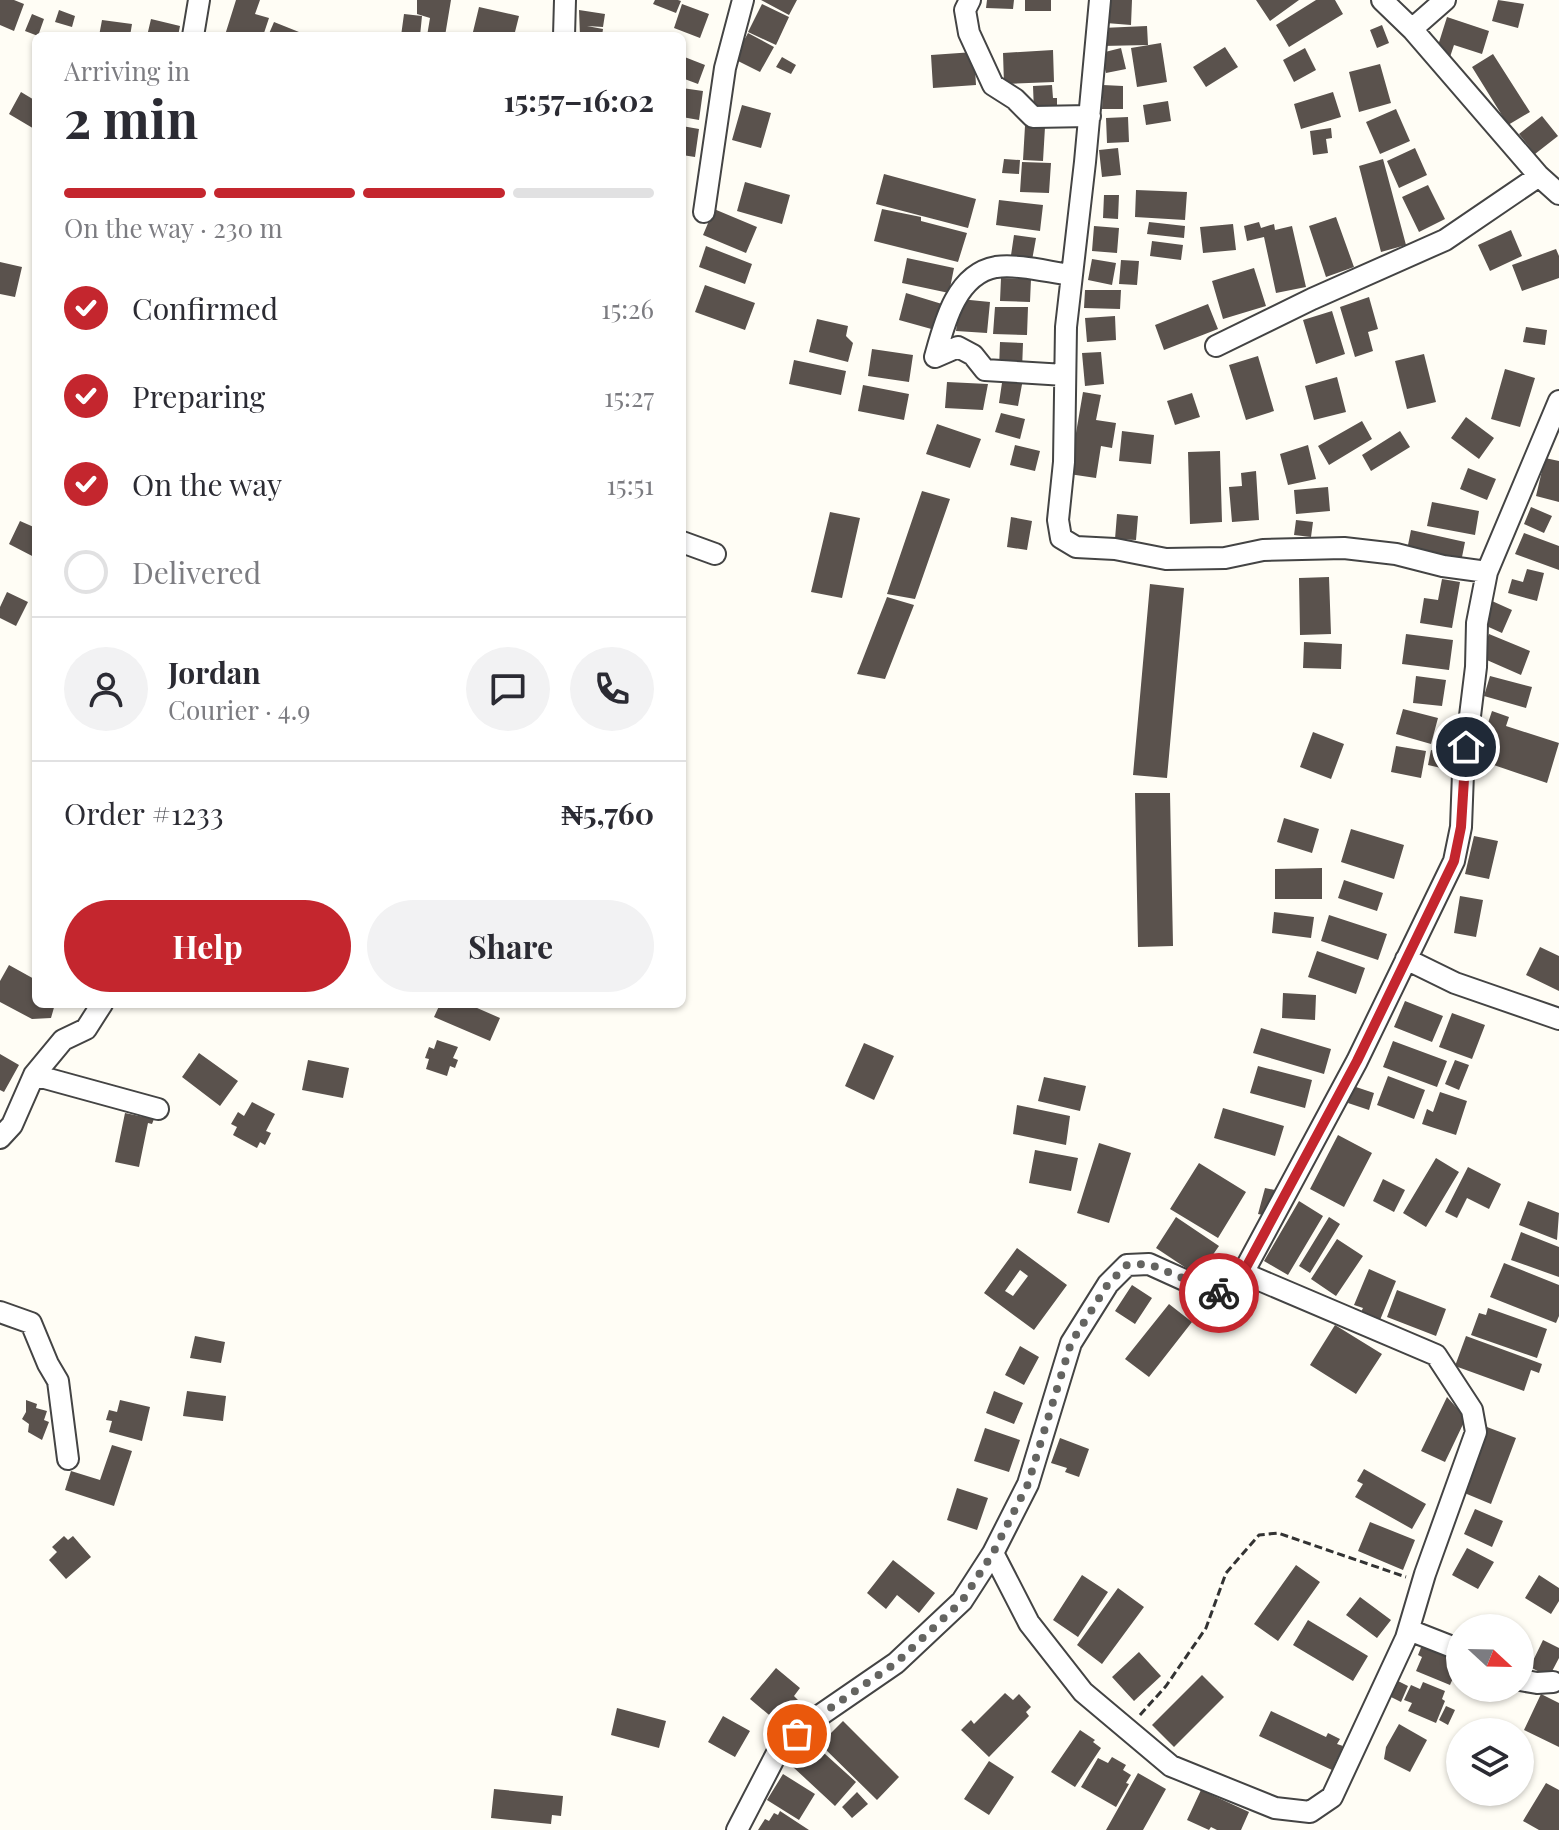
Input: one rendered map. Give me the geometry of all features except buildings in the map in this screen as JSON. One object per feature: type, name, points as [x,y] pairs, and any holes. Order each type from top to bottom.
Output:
[{"type":"street","points":[[194,32],[199,0]]},
{"type":"street","points":[[564,32],[565,0]]},
{"type":"street","points":[[704,212],[725,68],[743,0]]},
{"type":"street","points":[[970,0],[965,10],[969,33],[993,85],[1015,99],[1033,117],[1090,116]]},
{"type":"street","points":[[1100,0],[1066,327],[1064,462],[1058,520],[1061,538],[1076,547],[1115,549],[1166,559],[1225,558],[1263,550],[1344,548],[1396,554],[1443,566],[1487,572]]},
{"type":"street","points":[[1382,0],[1412,29],[1539,176],[1559,194]]},
{"type":"street","points":[[1412,29],[1445,0]]},
{"type":"street","points":[[1216,346],[1445,240],[1539,176]]},
{"type":"street","points":[[1065,375],[985,370],[973,355],[958,347],[935,357],[956,299],[969,278],[994,267],[1072,275]]},
{"type":"street","points":[[737,1830],[778,1751],[816,1718],[896,1663],[962,1601],[993,1553],[1028,1484],[1071,1343],[1108,1284],[1127,1265],[1149,1264],[1213,1293],[1227,1294],[1243,1273],[1357,1061],[1454,861],[1461,827],[1463,773],[1476,667],[1477,623],[1487,572],[1559,401]]},
{"type":"street","points":[[686,543],[715,554]]},
{"type":"street","points":[[1406,959],[1455,983],[1559,1019]]},
{"type":"street","points":[[0,1138],[12,1125],[34,1075],[63,1040],[86,1029],[99,1008]]},
{"type":"street","points":[[34,1075],[158,1109]]},
{"type":"street","points":[[993,1553],[1029,1623],[1083,1692],[1171,1766],[1275,1808],[1310,1812],[1332,1797],[1409,1630],[1425,1574],[1476,1432],[1472,1410],[1436,1355],[1243,1273]]},
{"type":"street","points":[[0,1312],[31,1323],[58,1381],[68,1459]]},
{"type":"street","points":[[1409,1630],[1446,1645]]},
{"type":"street","points":[[1534,1682],[1553,1682]]},
{"type":"path","points":[[1128,1730],[1166,1686],[1206,1628],[1226,1573],[1259,1535],[1278,1533],[1410,1579],[1425,1574]]},
{"type":"way so far","points":[[797,1734],[896,1663],[962,1601],[993,1553],[1028,1484],[1071,1343],[1108,1284],[1127,1265],[1149,1264],[1219,1293]]},
{"type":"route","points":[[1219,1293],[1227,1294],[1243,1273],[1357,1061],[1454,861],[1461,827],[1466,747]]}]
